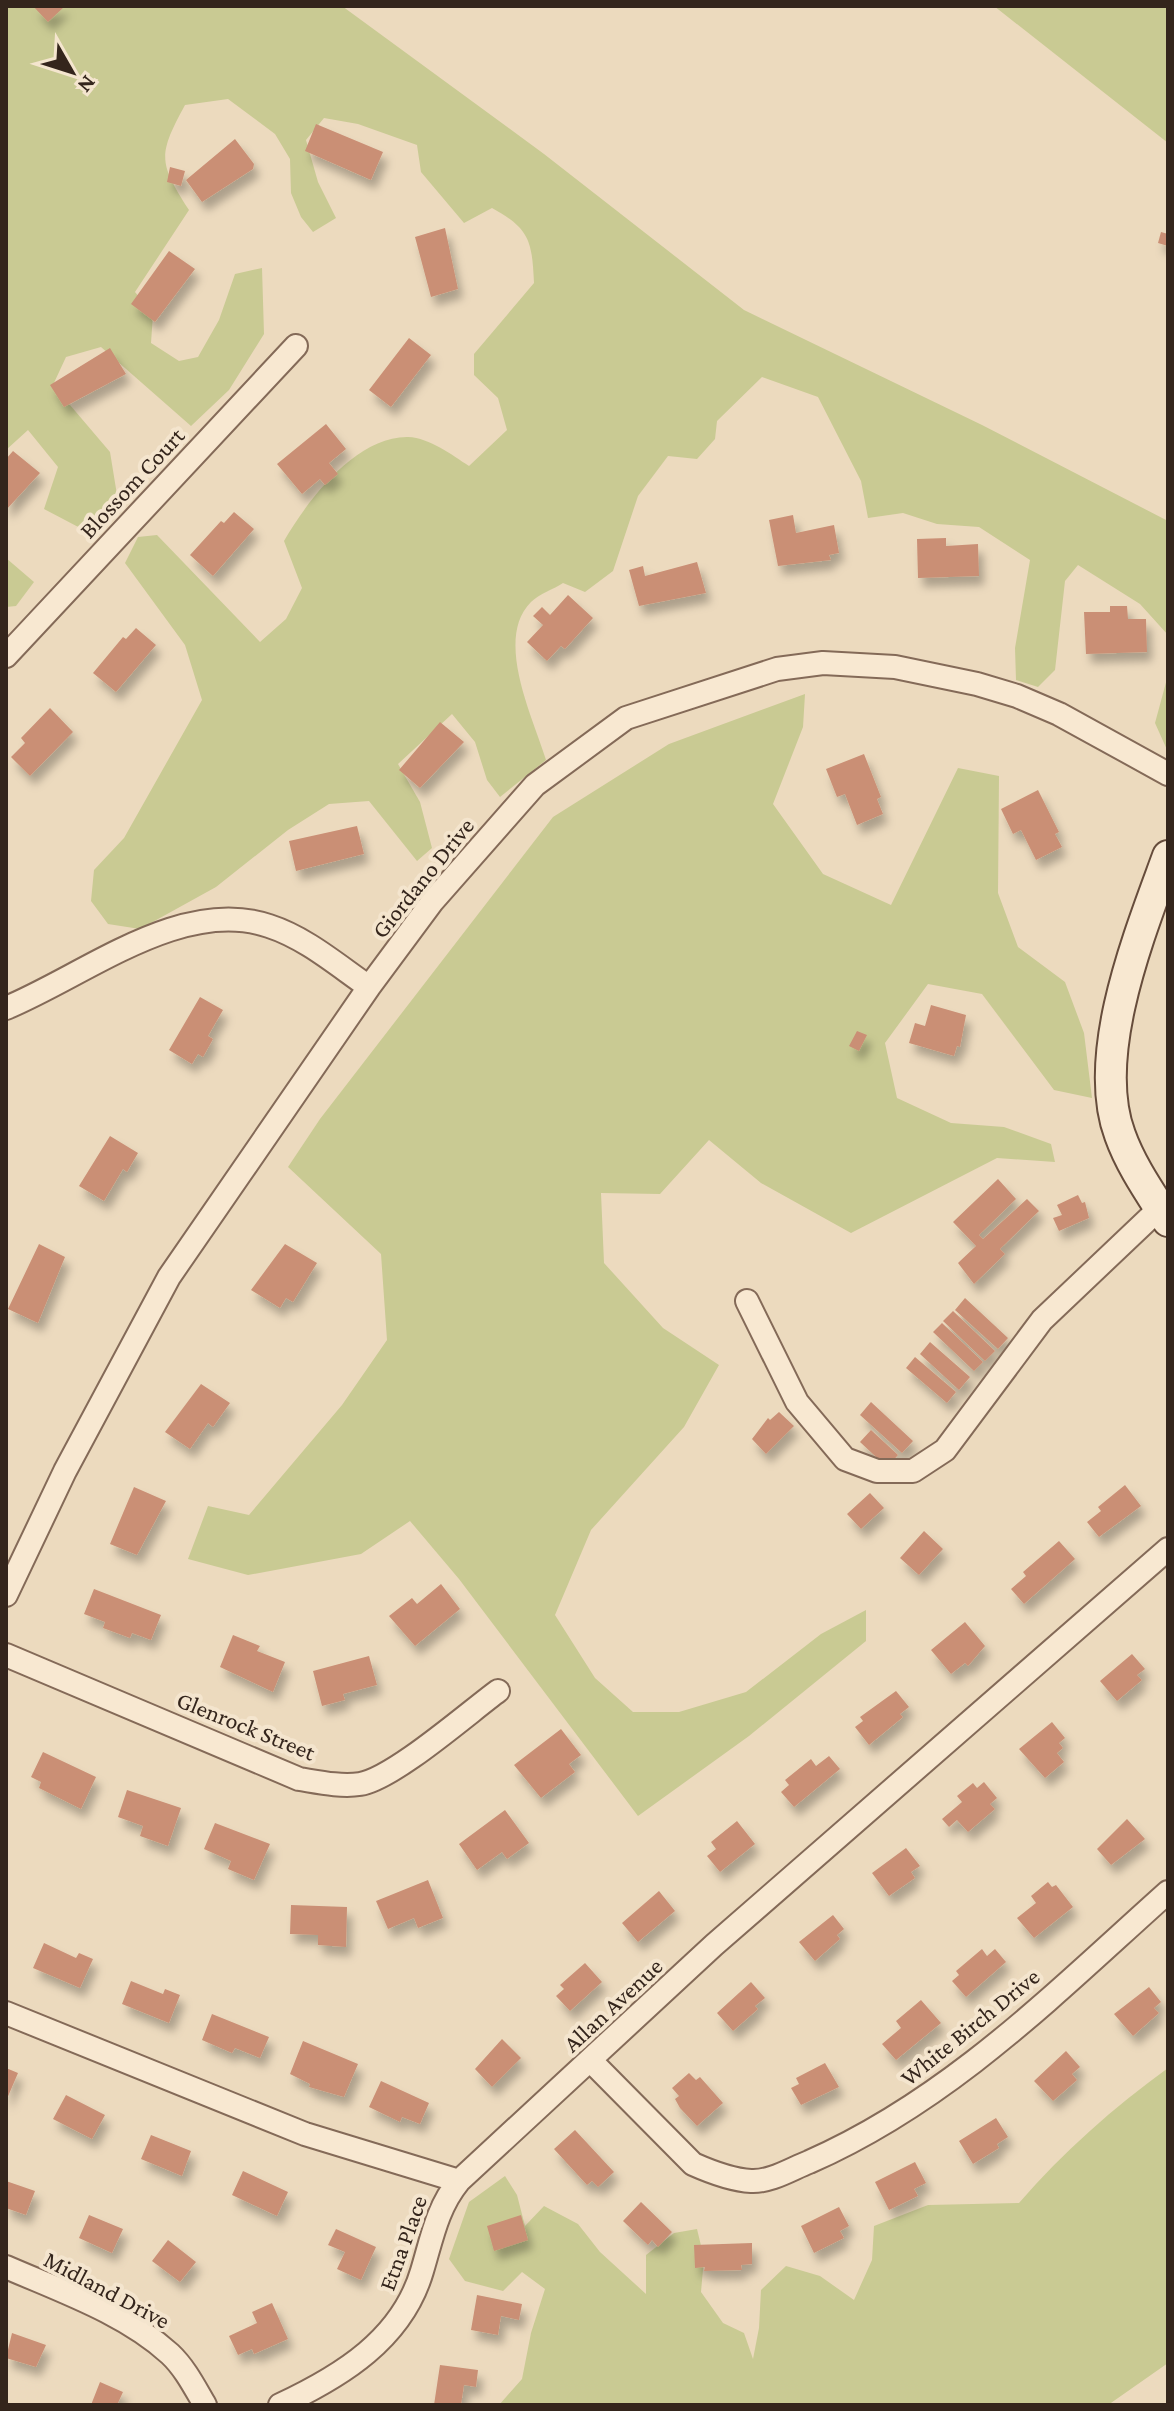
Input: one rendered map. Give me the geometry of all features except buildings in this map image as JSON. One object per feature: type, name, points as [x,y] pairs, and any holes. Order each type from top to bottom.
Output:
[{"type":"street","name":"Blossom Court","points":[[6,656],[296,346]]},
{"type":"street","name":"Giordano Drive","points":[[6,1595],[65,1471],[169,1277],[369,987],[432,902],[535,785],[626,718],[777,669],[823,663],[895,667],[977,684],[1059,714],[1168,774]]},
{"type":"street","points":[[747,1301],[797,1402],[845,1459],[877,1471],[913,1471],[945,1450],[1042,1320],[1164,1215],[1120,1136],[1111,1088],[1124,995],[1168,856]]},
{"type":"street","points":[[6,1008],[164,931],[210,920],[244,919],[300,939],[369,987]]},
{"type":"street","name":"Allan Avenue","points":[[459,2181],[592,2062],[714,1945],[1168,1549]]},
{"type":"street","name":"Glenrock Street","points":[[6,1655],[299,1779],[329,1783],[362,1784],[401,1763],[498,1691]]},
{"type":"street","name":"White Birch Drive","points":[[592,2062],[693,2164],[715,2174],[751,2181],[770,2179],[845,2146],[931,2096],[993,2048],[1168,1892]]},
{"type":"street","points":[[6,2013],[305,2134],[459,2181]]},
{"type":"street","name":"Etna Place","points":[[280,2405],[358,2361],[390,2334],[411,2304],[431,2231],[446,2197],[459,2181]]},
{"type":"street","name":"Midland Drive","points":[[6,2267],[82,2301],[140,2333],[171,2355],[205,2405]]},
{"type":"green space","points":[[6,6],[342,6],[544,154],[744,310],[982,425],[1168,521],[1168,635],[1140,604],[1078,565],[1065,581],[1055,670],[1038,687],[1016,680],[1015,648],[1030,560],[979,527],[937,524],[903,513],[868,518],[861,481],[818,397],[762,377],[717,421],[715,439],[697,459],[668,456],[638,496],[613,571],[585,592],[563,583],[534,599],[520,618],[516,657],[520,679],[546,760],[500,797],[487,780],[475,742],[452,714],[398,764],[420,802],[432,848],[417,861],[369,801],[329,804],[288,830],[216,887],[140,929],[108,924],[91,901],[94,870],[124,838],[202,700],[185,645],[125,563],[138,537],[157,535],[260,642],[286,619],[302,588],[284,541],[320,490],[352,459],[370,447],[408,437],[432,444],[469,466],[507,430],[498,398],[474,375],[474,354],[534,283],[532,257],[521,230],[492,208],[464,223],[421,172],[417,145],[358,124],[324,118],[306,140],[318,182],[336,218],[313,232],[301,217],[291,193],[290,159],[275,134],[228,99],[185,105],[170,136],[165,158],[172,180],[189,210],[135,292],[153,314],[151,343],[179,361],[198,357],[219,320],[235,274],[262,268],[264,334],[229,390],[191,426],[101,347],[66,357],[53,385],[110,452],[118,501],[84,530],[44,509],[58,467],[28,430],[6,450]]},
{"type":"green space","points":[[994,6],[1168,6],[1168,143]]},
{"type":"green space","points":[[6,558],[34,582],[16,606],[6,607]]},
{"type":"green space","points":[[1168,675],[1168,752],[1155,723]]},
{"type":"green space","points":[[805,694],[803,727],[773,804],[823,874],[891,905],[958,768],[999,776],[998,893],[1018,947],[1065,982],[1084,1033],[1092,1098],[1054,1090],[982,994],[928,984],[885,1043],[897,1098],[951,1123],[1004,1127],[1051,1144],[1055,1162],[997,1158],[851,1233],[761,1183],[709,1140],[660,1194],[601,1193],[604,1263],[663,1328],[719,1365],[684,1427],[591,1530],[555,1615],[595,1678],[633,1712],[679,1712],[746,1692],[821,1634],[866,1610],[866,1641],[749,1736],[638,1816],[459,1579],[410,1521],[361,1554],[248,1575],[188,1559],[208,1506],[249,1515],[342,1405],[387,1340],[381,1254],[288,1167],[320,1119],[553,817],[669,744]]},
{"type":"green space","points":[[1168,2068],[1168,2363],[1108,2405],[499,2405],[522,2379],[531,2333],[545,2289],[522,2272],[503,2291],[465,2281],[449,2259],[469,2202],[505,2176],[517,2195],[525,2226],[544,2206],[578,2224],[600,2252],[646,2294],[646,2255],[674,2233],[697,2229],[704,2258],[701,2292],[723,2323],[744,2333],[753,2359],[761,2290],[786,2266],[820,2276],[854,2300],[872,2260],[874,2226],[928,2205],[1019,2203],[1089,2131]]}]
